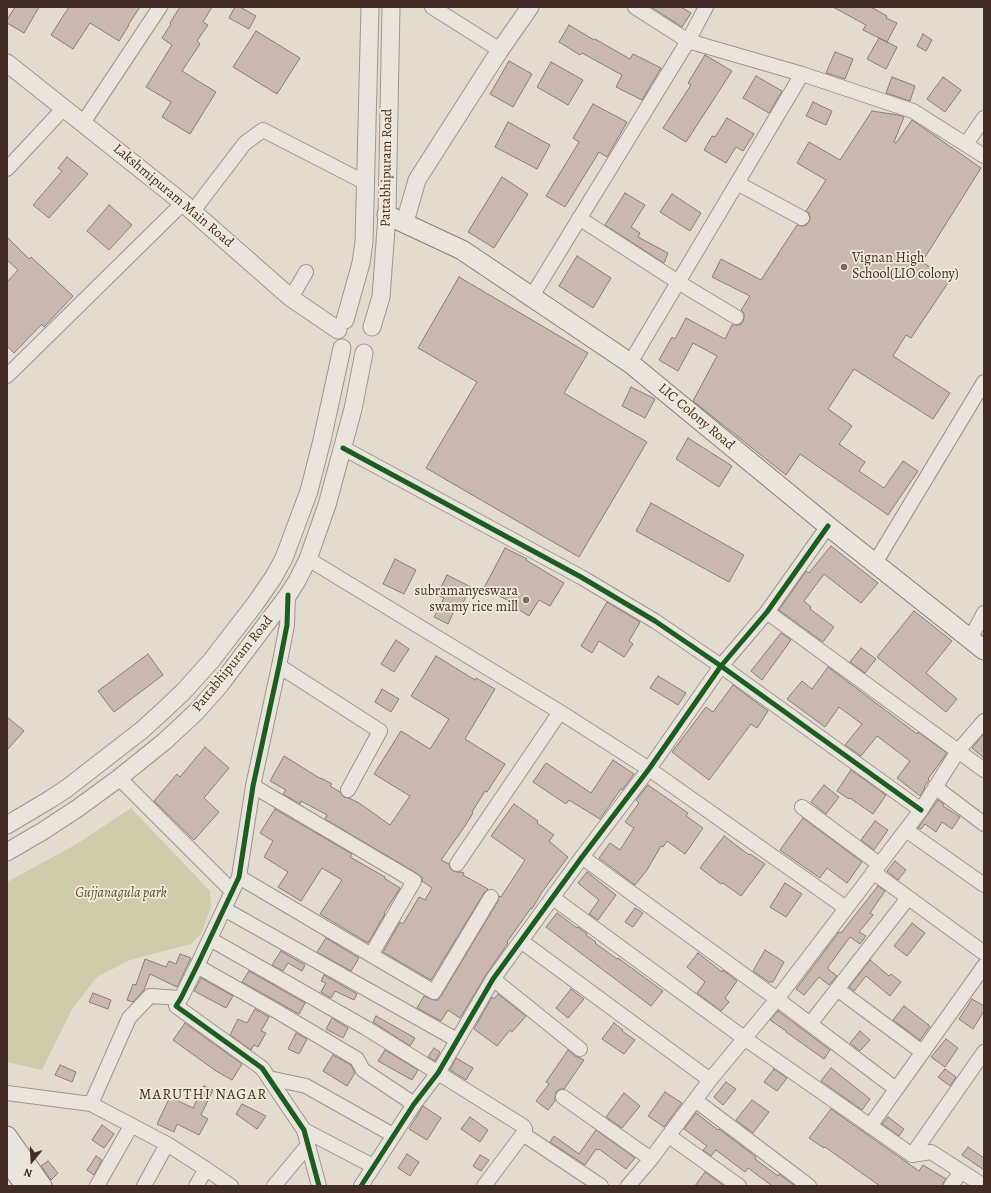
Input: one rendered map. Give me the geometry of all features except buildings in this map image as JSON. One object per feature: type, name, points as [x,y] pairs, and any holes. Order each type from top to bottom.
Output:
[{"type":"main road","name":"LIC Colony Road","points":[[387,215],[405,222],[462,250],[630,363],[828,526],[977,645]]},
{"type":"main road","points":[[7,1136],[42,1186]]},
{"type":"street","points":[[83,123],[160,7]]},
{"type":"street","name":"Pattabhipuram Road","points":[[342,325],[359,271],[364,242],[370,7]]},
{"type":"street","name":"Pattabhipuram Road","points":[[372,327],[381,297],[387,215],[390,7]]},
{"type":"street","points":[[432,7],[500,50]]},
{"type":"street","points":[[405,222],[417,180],[500,50],[530,7]]},
{"type":"street","points":[[635,7],[688,41],[802,74],[913,111],[984,156]]},
{"type":"street","points":[[532,296],[688,41],[706,7]]},
{"type":"street","name":"Lakshmipuram Main Road","points":[[7,63],[188,207],[291,298],[342,325]]},
{"type":"street","points":[[630,363],[802,74]]},
{"type":"street","points":[[7,169],[64,108]]},
{"type":"street","points":[[966,144],[984,118]]},
{"type":"street","points":[[7,376],[188,207],[245,143],[263,130],[366,183]]},
{"type":"street","points":[[737,183],[802,218]]},
{"type":"street","points":[[579,218],[678,282],[736,317]]},
{"type":"street","points":[[291,298],[306,272]]},
{"type":"street","points":[[357,317],[368,322],[374,332],[375,338],[373,344],[364,353],[352,354],[346,352],[338,342],[337,336],[342,325],[351,318],[357,317]]},
{"type":"street","name":"Pattabhipuram Road","points":[[7,824],[66,789],[142,730],[179,695],[211,661],[255,604],[273,578],[284,558],[293,538],[309,491],[342,348]]},
{"type":"street","name":"Pattabhipuram Road","points":[[7,852],[72,812],[119,778],[165,741],[196,712],[220,685],[288,595],[297,581],[308,558],[327,505],[353,409],[364,353]]},
{"type":"street","points":[[874,563],[984,382]]},
{"type":"street","points":[[342,448],[581,577],[655,621],[721,666],[920,810]]},
{"type":"street","points":[[360,1186],[414,1104],[438,1073],[493,979],[582,857],[649,769],[721,666],[767,612],[828,526]]},
{"type":"street","points":[[308,558],[560,712],[649,769],[846,908]]},
{"type":"street","points":[[288,595],[287,625],[253,786],[238,877],[210,940],[176,1006],[262,1068],[304,1130],[319,1186]]},
{"type":"street","points":[[767,612],[984,770]]},
{"type":"street","points":[[977,645],[984,613]]},
{"type":"street","points":[[279,666],[380,730],[348,790]]},
{"type":"street","points":[[457,864],[560,712]]},
{"type":"street","points":[[628,1186],[652,1159],[710,1080],[777,999],[906,830],[958,751],[984,721]]},
{"type":"street","points":[[119,778],[232,891]]},
{"type":"street","points":[[253,786],[414,881],[371,955]]},
{"type":"street","points":[[935,787],[984,824]]},
{"type":"street","points":[[802,807],[876,868],[908,898],[984,953]]},
{"type":"street","points":[[906,830],[984,885]]},
{"type":"street","points":[[582,857],[777,999],[896,1089]]},
{"type":"street","points":[[238,877],[434,992],[490,897]]},
{"type":"street","points":[[553,898],[744,1038],[912,1155],[931,1152],[984,1186]]},
{"type":"street","points":[[810,1024],[908,898]]},
{"type":"street","points":[[224,909],[457,1040]]},
{"type":"street","points":[[210,940],[366,1028],[524,1126],[525,1128],[523,1134],[484,1186]]},
{"type":"street","points":[[521,941],[710,1080]]},
{"type":"street","points":[[197,966],[357,1059],[363,1070],[414,1104]]},
{"type":"street","points":[[870,1126],[984,966]]},
{"type":"street","points":[[493,979],[580,1049]]},
{"type":"street","points":[[837,989],[922,1052]]},
{"type":"street","points":[[91,1104],[129,1018],[150,996],[181,998]]},
{"type":"street","points":[[912,1155],[984,1052]]},
{"type":"street","points":[[269,1078],[306,1086],[393,1135]]},
{"type":"street","points":[[7,1093],[91,1104],[167,1144],[230,1186]]},
{"type":"street","points":[[563,1097],[652,1159]]},
{"type":"street","points":[[695,1100],[809,1186]]},
{"type":"street","points":[[97,1186],[131,1126]]},
{"type":"street","points":[[304,1130],[373,1166]]},
{"type":"street","points":[[523,1134],[601,1186]]},
{"type":"street","points":[[669,1136],[739,1186]]},
{"type":"street","points":[[144,1186],[167,1144]]},
{"type":"street","points":[[274,1186],[308,1145]]},
{"type":"street","points":[[196,1186],[206,1169]]},
{"type":"street","points":[[951,1186],[961,1171]]},
{"type":"green space","name":"Gujjanagula park","points":[[131,808],[210,891],[211,907],[201,934],[191,944],[130,960],[97,977],[72,1009],[42,1070],[7,1062],[7,882],[75,845]]},
{"type":"cycle path","points":[[343,448],[581,577],[655,621],[721,666],[921,810]]},
{"type":"cycle path","points":[[361,1186],[414,1104],[438,1073],[493,979],[582,857],[649,769],[721,666],[767,612],[828,526]]},
{"type":"cycle path","points":[[288,595],[287,625],[253,786],[239,877],[197,966],[176,1006],[262,1068],[304,1130],[319,1186]]},
{"type":"place","name":"Vignan High School(LIO colony)","points":[[844,267]]},
{"type":"place","name":"subramanyeswara swamy rice mill","points":[[526,600]]},
{"type":"district","name":"MARUTHI NAGAR","points":[[203,1095]]}]
